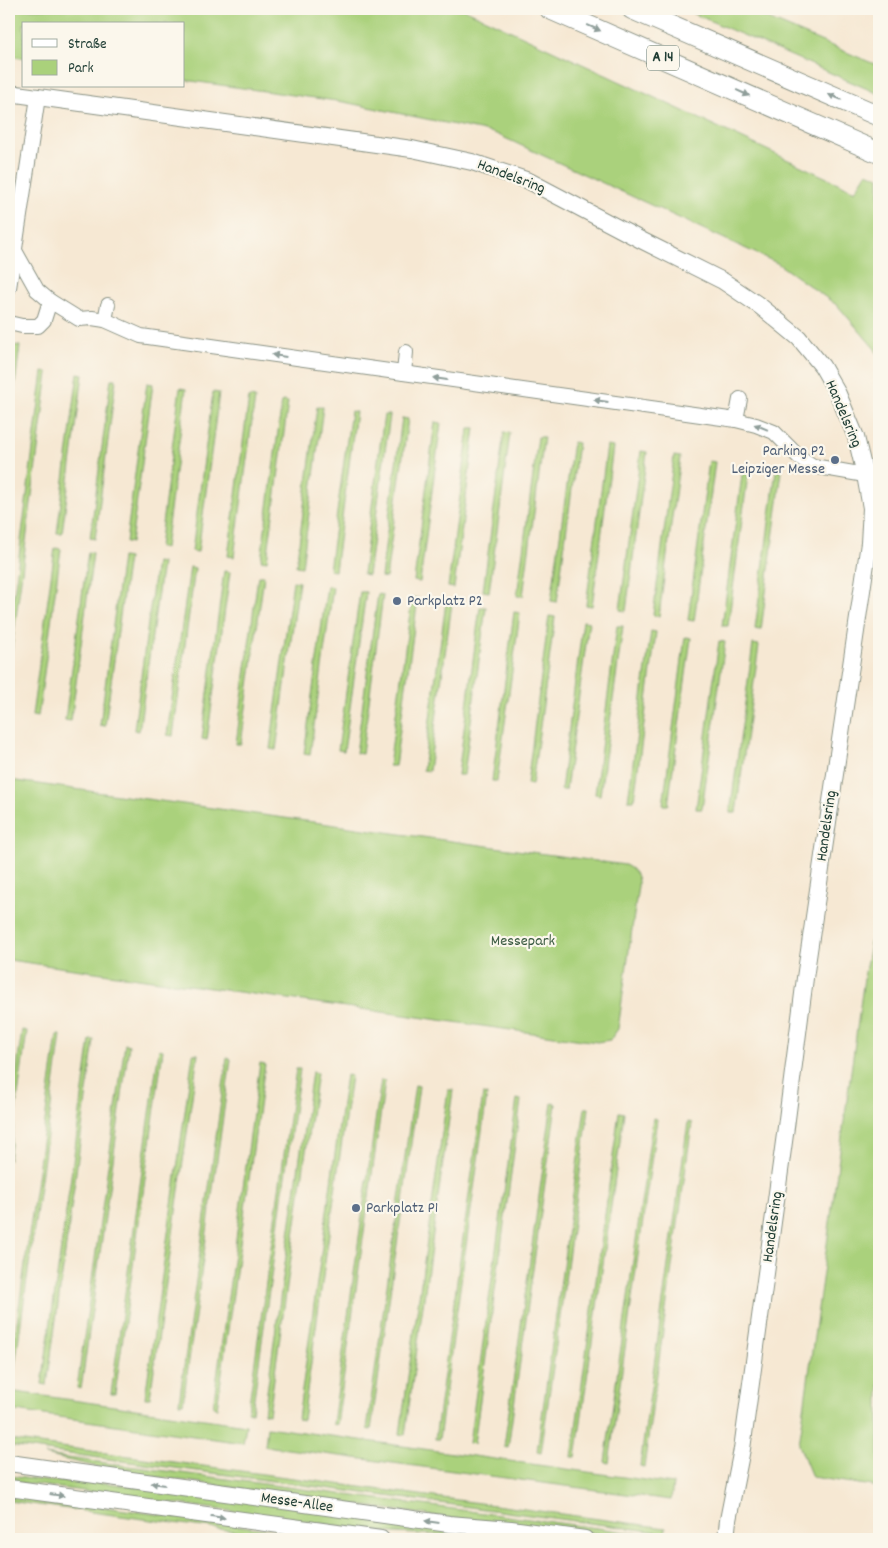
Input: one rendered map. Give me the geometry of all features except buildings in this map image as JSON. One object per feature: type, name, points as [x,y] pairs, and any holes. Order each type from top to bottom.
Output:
[{"type":"highway","name":"A 14","points":[[550,9],[879,153]]},
{"type":"highway","name":"A 14","points":[[632,9],[879,116]]},
{"type":"main road","name":"Handelsring","points":[[9,93],[412,149],[472,162],[529,181],[723,281],[760,306],[799,338],[822,366],[838,394],[856,437],[865,475],[871,508],[869,543],[805,978],[742,1449],[726,1539]]},
{"type":"main road","name":"Messe-Allee","points":[[9,1463],[448,1524],[512,1529],[585,1539]]},
{"type":"main road","name":"Messe-Allee","points":[[9,1488],[381,1539]]},
{"type":"street","points":[[9,288],[38,97]]},
{"type":"street","points":[[14,249],[37,290],[50,302],[79,320],[92,318],[105,320],[141,336],[736,420],[756,424],[774,432],[799,457],[813,466],[865,475]]},
{"type":"street","points":[[9,323],[22,326],[38,326],[44,320],[50,302]]},
{"type":"street","points":[[105,320],[108,306]]},
{"type":"street","points":[[404,373],[406,352]]},
{"type":"street","points":[[736,420],[740,398]]},
{"type":"green space","points":[[9,9],[464,9],[855,191],[867,172],[879,177],[879,357],[875,349],[838,306],[777,263],[494,133],[344,102],[185,80],[185,22],[22,22],[22,58],[9,56]]},
{"type":"green space","points":[[683,9],[745,9],[879,66],[879,94]]},
{"type":"green space","points":[[13,345],[20,346],[9,431],[9,376]]},
{"type":"green space","points":[[43,372],[48,373],[9,671],[9,633]]},
{"type":"green space","points":[[78,373],[83,374],[62,533],[57,533]]},
{"type":"green space","points":[[111,379],[116,379],[95,539],[90,538]]},
{"type":"green space","points":[[147,383],[153,384],[131,543],[126,542]]},
{"type":"green space","points":[[180,388],[186,389],[165,548],[159,547]]},
{"type":"green space","points":[[213,392],[219,393],[198,552],[192,551]]},
{"type":"green space","points":[[249,397],[255,398],[234,557],[228,556]]},
{"type":"green space","points":[[282,401],[288,402],[267,561],[261,560]]},
{"type":"green space","points":[[317,407],[323,407],[302,567],[296,566]]},
{"type":"green space","points":[[351,411],[356,412],[335,571],[329,570]]},
{"type":"green space","points":[[384,415],[390,415],[368,575],[363,574]]},
{"type":"green space","points":[[402,418],[408,419],[386,578],[381,577]]},
{"type":"green space","points":[[435,422],[441,423],[420,582],[414,581]]},
{"type":"green space","points":[[469,428],[475,428],[454,588],[448,587]]},
{"type":"green space","points":[[504,432],[510,433],[489,592],[483,591]]},
{"type":"green space","points":[[538,437],[544,437],[523,596],[517,596]]},
{"type":"green space","points":[[573,442],[578,443],[557,602],[551,601]]},
{"type":"green space","points":[[607,446],[613,447],[592,606],[586,605]]},
{"type":"green space","points":[[641,451],[647,452],[626,611],[620,610]]},
{"type":"green space","points":[[674,456],[680,457],[659,616],[653,615]]},
{"type":"green space","points":[[709,461],[715,462],[694,621],[688,620]]},
{"type":"green space","points":[[743,467],[749,467],[728,626],[722,626]]},
{"type":"green space","points":[[776,470],[782,471],[761,630],[755,629]]},
{"type":"green space","points":[[55,548],[61,549],[38,717],[32,716]]},
{"type":"green space","points":[[88,552],[93,553],[71,721],[65,720]]},
{"type":"green space","points":[[122,557],[128,558],[105,726],[100,725]]},
{"type":"green space","points":[[156,562],[162,563],[139,731],[134,730]]},
{"type":"green space","points":[[190,567],[195,568],[173,736],[167,735]]},
{"type":"green space","points":[[224,571],[230,572],[207,740],[202,739]]},
{"type":"green space","points":[[258,576],[264,576],[241,744],[236,744]]},
{"type":"green space","points":[[293,581],[299,582],[276,750],[270,749]]},
{"type":"green space","points":[[327,586],[333,587],[310,755],[304,754]]},
{"type":"green space","points":[[360,592],[366,592],[344,751],[338,750]]},
{"type":"green space","points":[[378,594],[383,595],[362,754],[356,753]]},
{"type":"green space","points":[[412,598],[418,598],[395,766],[389,766]]},
{"type":"green space","points":[[446,602],[452,603],[429,771],[423,770]]},
{"type":"green space","points":[[480,607],[486,607],[464,775],[458,775]]},
{"type":"green space","points":[[514,612],[520,613],[497,781],[492,781]]},
{"type":"green space","points":[[549,616],[555,617],[532,785],[527,784]]},
{"type":"green space","points":[[583,621],[589,622],[566,790],[561,790]]},
{"type":"green space","points":[[617,626],[623,626],[600,795],[595,794]]},
{"type":"green space","points":[[651,631],[656,632],[634,800],[628,800]]},
{"type":"green space","points":[[685,637],[691,638],[668,805],[663,805]]},
{"type":"green space","points":[[719,641],[725,642],[702,809],[696,809]]},
{"type":"green space","points":[[753,644],[759,645],[736,813],[730,813]]},
{"type":"green space","name":"Messepark","points":[[9,780],[625,865],[635,873],[638,879],[638,886],[618,1029],[610,1040],[597,1042],[9,960]]},
{"type":"green space","points":[[879,891],[879,1487],[812,1477],[799,1445],[864,978]]},
{"type":"green space","points":[[22,1030],[27,1031],[9,1160],[9,1128]]},
{"type":"green space","points":[[57,1035],[61,1035],[13,1380],[9,1379]]},
{"type":"green space","points":[[90,1040],[94,1040],[47,1385],[42,1384]]},
{"type":"green space","points":[[125,1044],[129,1045],[81,1389],[77,1388]]},
{"type":"green space","points":[[159,1049],[163,1050],[115,1394],[111,1394]]},
{"type":"green space","points":[[193,1054],[198,1054],[150,1398],[145,1398]]},
{"type":"green space","points":[[227,1058],[231,1059],[183,1403],[179,1403]]},
{"type":"green space","points":[[260,1063],[265,1064],[217,1408],[213,1407]]},
{"type":"green space","points":[[296,1069],[300,1069],[252,1412],[248,1411]]},
{"type":"green space","points":[[312,1072],[317,1073],[269,1414],[264,1413]]},
{"type":"green space","points":[[346,1075],[351,1076],[303,1420],[298,1419]]},
{"type":"green space","points":[[381,1080],[385,1081],[337,1425],[333,1424]]},
{"type":"green space","points":[[415,1085],[419,1086],[371,1430],[367,1429]]},
{"type":"green space","points":[[448,1090],[453,1090],[405,1435],[400,1434]]},
{"type":"green space","points":[[483,1094],[487,1095],[439,1439],[435,1439]]},
{"type":"green space","points":[[517,1099],[521,1100],[474,1444],[469,1443]]},
{"type":"green space","points":[[552,1103],[556,1104],[508,1448],[504,1447]]},
{"type":"green space","points":[[585,1108],[589,1108],[541,1453],[537,1452]]},
{"type":"green space","points":[[619,1112],[624,1113],[576,1457],[572,1457]]},
{"type":"green space","points":[[653,1118],[657,1119],[609,1463],[605,1462]]},
{"type":"green space","points":[[688,1122],[692,1123],[644,1467],[640,1466]]},
{"type":"green space","points":[[9,1391],[246,1425],[243,1443],[9,1410]]},
{"type":"green space","points":[[267,1427],[673,1484],[671,1500],[265,1446]]},
{"type":"green space","points":[[9,1440],[666,1528],[665,1533],[9,1446]]},
{"type":"green space","points":[[45,1455],[680,1539],[637,1539],[568,1529],[450,1518],[115,1471]]},
{"type":"green space","points":[[9,1476],[46,1481],[107,1483],[548,1539],[393,1533],[9,1481]]},
{"type":"green space","points":[[9,1494],[337,1539],[293,1539],[9,1501]]},
{"type":"place","name":"Parking P2 Leipziger Messe","points":[[835,460]]},
{"type":"place","name":"Parkplatz P2","points":[[397,601]]},
{"type":"place","name":"Parkplatz P1","points":[[356,1208]]}]
